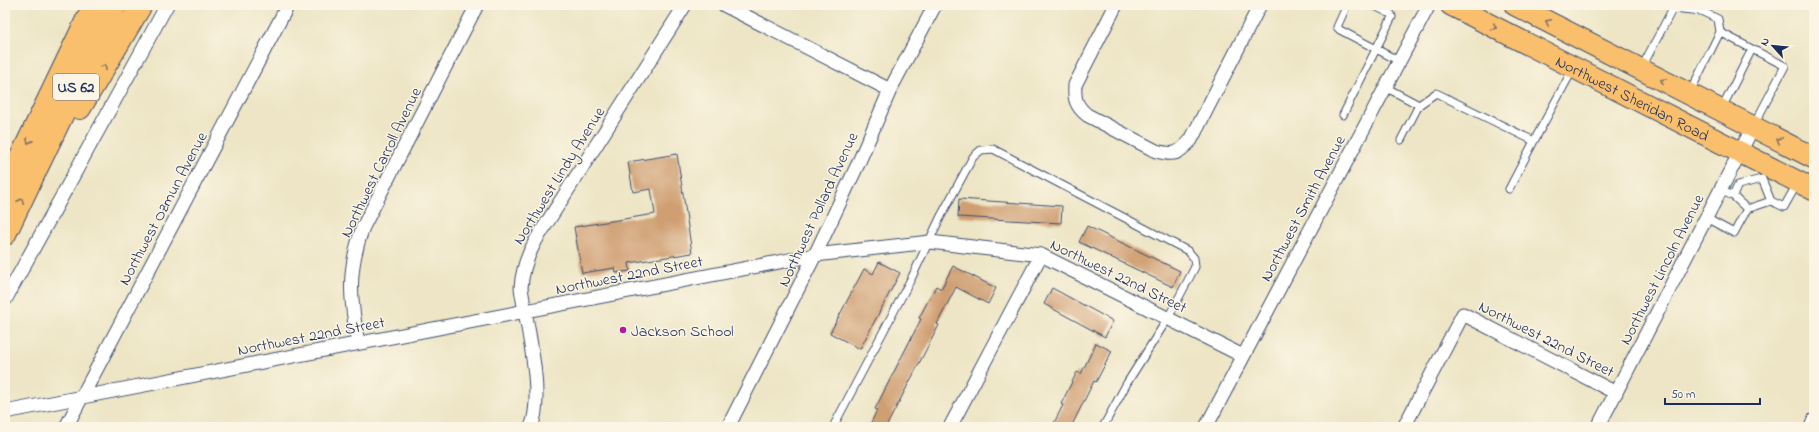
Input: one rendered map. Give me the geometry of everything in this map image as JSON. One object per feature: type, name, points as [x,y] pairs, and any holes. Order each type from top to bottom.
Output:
[{"type":"highway","points":[[46,106],[63,43],[79,5]]},
{"type":"highway","name":"US 62","points":[[5,190],[94,5]]},
{"type":"highway","name":"US 62","points":[[5,234],[115,5]]},
{"type":"highway","points":[[36,169],[72,122],[141,5]]},
{"type":"main road","name":"Northwest Sheridan Road","points":[[1515,5],[1814,158]]},
{"type":"main road","name":"Northwest Sheridan Road","points":[[1457,6],[1574,68],[1740,152],[1765,173],[1806,186]]},
{"type":"street","points":[[5,300],[168,5]]},
{"type":"street","name":"Northwest Ozmun Avenue","points":[[66,427],[288,5]]},
{"type":"street","name":"Northwest Carroll Avenue","points":[[358,343],[350,295],[356,245],[363,227],[477,5]]},
{"type":"street","name":"Northwest Lindy Avenue","points":[[531,427],[535,410],[536,380],[522,288],[522,273],[527,256],[685,5]]},
{"type":"street","points":[[724,5],[890,90]]},
{"type":"street","name":"Northwest Pollard Avenue","points":[[728,427],[815,256],[858,164],[890,90],[935,5]]},
{"type":"street","points":[[1116,5],[1075,86],[1074,97],[1078,106],[1087,115],[1156,151],[1169,154],[1180,152],[1191,140],[1260,5]]},
{"type":"street","name":"Northwest Smith Avenue","points":[[1206,427],[1429,5]]},
{"type":"street","name":"Northwest Lincoln Avenue","points":[[1598,427],[1753,127]]},
{"type":"street","name":"Northwest 22nd Street","points":[[5,412],[815,256],[930,242],[1041,255],[1243,356]]},
{"type":"street","points":[[950,427],[1041,255]]},
{"type":"street","name":"Northwest 22nd Street","points":[[1404,427],[1463,314],[1616,393]]},
{"type":"street","points":[[1811,427],[1814,420]]},
{"type":"lane","points":[[1346,5],[1337,27],[1399,61]]},
{"type":"lane","points":[[1343,115],[1392,17],[1391,14],[1373,5]]},
{"type":"lane","points":[[1640,69],[1673,8],[1701,10],[1718,19],[1720,32],[1689,94]]},
{"type":"lane","points":[[1720,32],[1784,66],[1753,127]]},
{"type":"lane","points":[[1721,110],[1752,49]]},
{"type":"lane","points":[[1509,189],[1574,68]]},
{"type":"lane","points":[[1385,87],[1419,104]]},
{"type":"lane","points":[[1401,140],[1419,104],[1436,93],[1534,141]]},
{"type":"lane","points":[[833,427],[930,242],[940,218],[973,157],[981,150],[993,150],[1188,251],[1194,258],[1195,267],[1168,318],[1127,383],[1103,427]]},
{"type":"lane","points":[[1732,196],[1738,185],[1765,173],[1771,200],[1784,208],[1806,186]]},
{"type":"lane","points":[[1720,190],[1732,196],[1747,209]]},
{"type":"lane","points":[[1706,218],[1734,233],[1747,209],[1771,200]]},
{"type":"building","points":[[677,154],[692,253],[629,263],[630,271],[616,273],[615,268],[582,273],[574,227],[655,214],[651,189],[633,192],[628,162]]},
{"type":"building","points":[[959,199],[1062,206],[1061,223],[958,217]]},
{"type":"building","points":[[1087,226],[1180,271],[1173,287],[1079,242]]},
{"type":"building","points":[[879,262],[900,273],[860,349],[830,333],[864,269],[873,274]]},
{"type":"building","points":[[953,266],[996,288],[988,304],[956,287],[937,324],[939,325],[886,427],[869,427],[877,410],[875,409],[921,319],[919,318],[936,286],[941,289]]},
{"type":"building","points":[[1052,288],[1113,321],[1105,337],[1044,304]]},
{"type":"building","points":[[1096,343],[1112,351],[1096,382],[1094,381],[1071,427],[1052,427],[1063,405],[1061,404],[1077,372],[1081,374]]},
{"type":"place","name":"Jackson School","points":[[623,330]]}]
